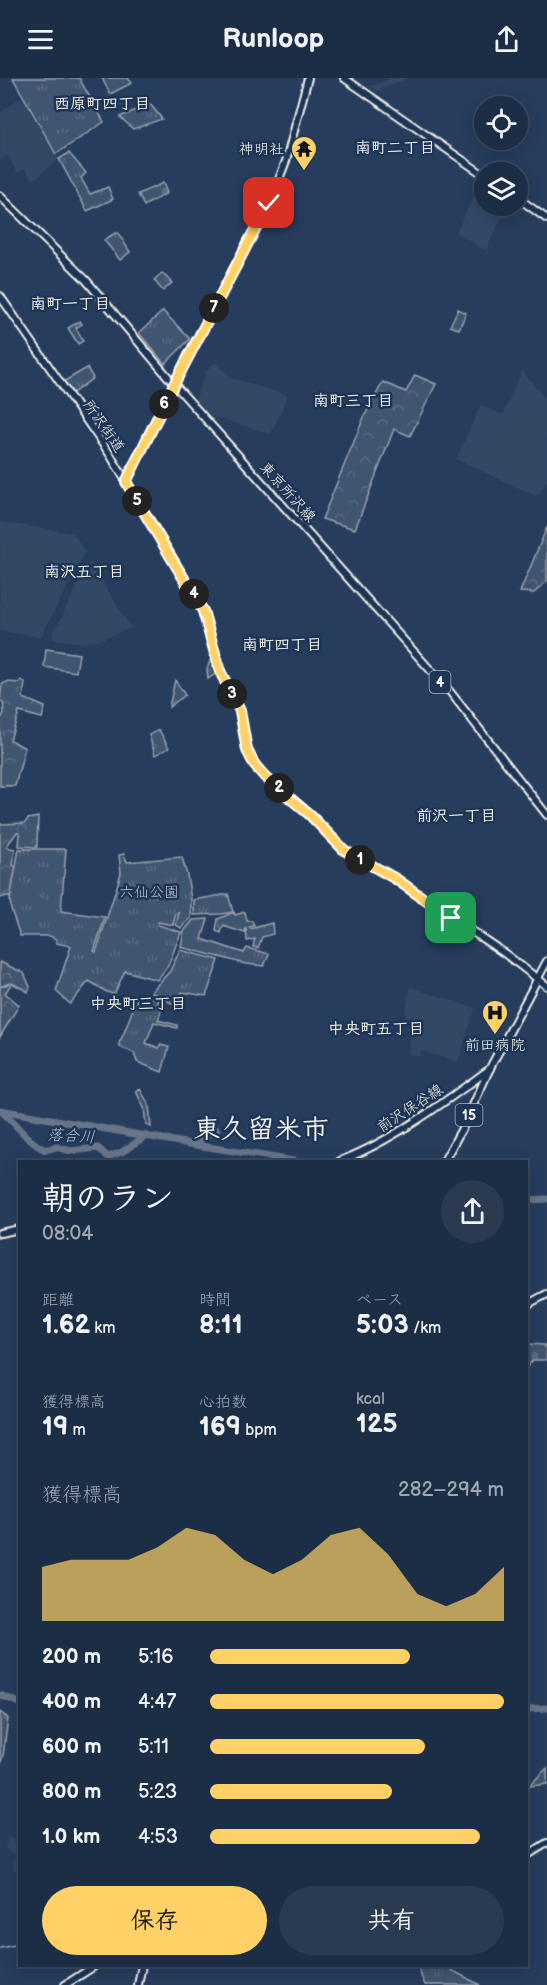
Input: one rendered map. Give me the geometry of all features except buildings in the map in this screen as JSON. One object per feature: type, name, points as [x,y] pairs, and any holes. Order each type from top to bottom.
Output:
[{"type":"main road","points":[[126,482],[274,192],[288,154],[308,78]]},
{"type":"main road","points":[[344,78],[474,168]]},
{"type":"main road","name":"東京所沢線","points":[[0,196],[86,280],[174,384],[451,693],[547,815]]},
{"type":"main road","points":[[528,205],[547,219]]},
{"type":"main road","name":"所沢街道","points":[[0,297],[109,453],[203,611],[220,671],[240,711],[247,750],[258,770],[310,815],[344,850],[396,879],[504,953],[547,986]]},
{"type":"main road","name":"15","points":[[445,1160],[547,961]]},
{"type":"main road","name":"前沢保谷線","points":[[342,1160],[379,1142],[490,1068]]},
{"type":"main road","points":[[464,1087],[474,1087],[476,1099]]},
{"type":"main road","points":[[0,1233],[18,1229]]},
{"type":"main road","points":[[528,1304],[547,1294]]},
{"type":"main road","points":[[528,1855],[547,1843]]},
{"type":"main road","points":[[65,1985],[93,1967]]},
{"type":"main road","points":[[138,1985],[142,1967]]},
{"type":"shaded area","points":[[389,78],[409,78],[376,91],[370,86],[387,81]]},
{"type":"shaded area","points":[[21,97],[59,159],[33,180],[25,168],[18,173],[7,155],[0,160],[0,113]]},
{"type":"shaded area","points":[[474,196],[474,216],[502,216],[486,251],[456,232]]},
{"type":"shaded area","points":[[215,362],[231,378],[288,395],[271,434],[208,415],[195,400],[206,371]]},
{"type":"shaded area","points":[[522,371],[547,401],[547,480],[541,492],[536,496],[456,459],[481,405],[503,415]]},
{"type":"shaded area","points":[[0,522],[73,533],[85,552],[41,637],[0,631]]},
{"type":"shaded area","points":[[90,562],[131,628],[99,640],[83,643],[54,639],[52,636]]},
{"type":"shaded area","points":[[410,987],[475,1008],[458,1062],[421,1051],[419,1057],[408,1054],[413,1018],[405,1016]]},
{"type":"shaded area","points":[[8,1837],[18,1841],[18,1871],[13,1870],[15,1854],[5,1849]]},
{"type":"green space","points":[[13,78],[79,78],[104,122],[56,154]]},
{"type":"green space","points":[[102,78],[128,78],[132,83],[110,94]]},
{"type":"green space","points":[[150,104],[162,119],[133,129],[120,117]]},
{"type":"green space","points":[[69,153],[86,173],[81,178],[90,194],[108,187],[113,199],[87,211],[59,159]]},
{"type":"green space","points":[[163,183],[167,193],[144,206],[138,194]]},
{"type":"green space","points":[[118,233],[130,252],[120,260],[104,240]]},
{"type":"green space","points":[[162,273],[172,283],[163,291],[154,280]]},
{"type":"green space","points":[[458,309],[466,313],[459,329],[450,326]]},
{"type":"green space","points":[[163,311],[190,339],[165,364],[139,333]]},
{"type":"green space","points":[[80,321],[82,324],[76,328],[83,341],[78,344],[68,328]]},
{"type":"green space","points":[[87,368],[93,378],[73,393],[63,382]]},
{"type":"green space","points":[[415,375],[436,384],[410,436],[394,429],[355,529],[322,519],[364,417],[383,382],[406,392]]},
{"type":"green space","points":[[547,527],[547,581],[534,593],[520,592]]},
{"type":"green space","points":[[46,649],[79,654],[76,672],[44,667]]},
{"type":"green space","points":[[214,650],[220,671],[208,679],[207,669]]},
{"type":"green space","points":[[21,680],[25,683],[23,698],[45,707],[42,718],[19,712],[10,740],[25,748],[15,786],[0,786],[0,721],[4,713],[3,702],[0,701],[2,684],[19,683]]},
{"type":"green space","points":[[175,680],[185,695],[169,707]]},
{"type":"green space","points":[[159,730],[169,748],[155,755],[149,735]]},
{"type":"green space","points":[[38,817],[37,847],[19,846],[20,833],[17,832],[6,847],[15,849],[13,865],[19,870],[11,898],[7,896],[0,898],[0,824],[25,823],[28,819]]},
{"type":"green space","name":"六仙公園","points":[[19,849],[66,849],[61,911],[105,917],[94,951],[96,952],[121,873],[119,855],[124,854],[127,862],[182,857],[191,899],[191,918],[181,928],[176,925],[179,913],[176,913],[173,925],[158,922],[158,925],[181,932],[168,966],[157,980],[125,971],[114,994],[89,981],[70,1004],[56,991],[71,946],[56,943],[56,939],[50,936],[20,936],[10,899]]},
{"type":"green space","name":"六仙公園","points":[[228,894],[233,912],[194,915],[194,900]]},
{"type":"green space","name":"六仙公園","points":[[234,912],[235,915],[245,912],[247,921],[252,921],[254,926],[249,927],[250,929],[272,923],[273,934],[262,937],[258,948],[253,947],[255,939],[247,941],[246,928],[245,933],[223,926],[221,933],[216,931],[218,919]]},
{"type":"green space","name":"六仙公園","points":[[208,919],[202,939],[244,953],[247,948],[269,954],[264,966],[246,964],[181,947],[184,931],[193,920]]},
{"type":"green space","points":[[180,950],[219,960],[206,996],[182,992],[177,1006],[151,992],[170,971]]},
{"type":"green space","points":[[0,962],[24,973],[30,987],[28,992],[12,983],[5,993],[19,1005],[0,1037]]},
{"type":"green space","points":[[149,995],[159,1000],[157,1005],[162,1008],[158,1020],[177,1025],[177,1028],[154,1022],[146,1043],[159,1048],[160,1045],[169,1047],[162,1072],[137,1062],[134,1053],[120,1047],[119,1043],[137,999],[143,1001]]},
{"type":"green space","points":[[140,1089],[149,1105],[151,1127],[146,1125],[144,1108],[136,1091]]},
{"type":"green space","points":[[528,1344],[545,1345],[546,1360],[533,1360],[528,1366]]},
{"type":"green space","points":[[0,1712],[8,1718],[0,1764]]},
{"type":"green space","points":[[547,1768],[547,1784],[529,1786]]},
{"type":"green space","points":[[446,1967],[480,1985],[425,1985],[418,1968]]},
{"type":"waterway","points":[[0,987],[10,983]]},
{"type":"waterway","name":"落合川","points":[[0,1110],[196,1145],[202,1138],[217,1130]]},
{"type":"waterway","name":"落合川","points":[[1,1111],[32,1142],[45,1150],[56,1147],[71,1151],[98,1148],[108,1157],[122,1152],[146,1136]]},
{"type":"waterway","name":"落合川","points":[[196,1145],[288,1160]]},
{"type":"waterway","name":"落合川","points":[[528,1200],[547,1199]]},
{"type":"waterway","points":[[0,1695],[18,1702]]},
{"type":"waterway","points":[[528,1709],[547,1708]]},
{"type":"waterway","points":[[0,1948],[18,1944]]},
{"type":"place","name":"神明社","points":[[304,172]]},
{"type":"place","name":"前田病院","points":[[495,1036]]},
{"type":"district","name":"西原町四丁目","points":[[102,103]]},
{"type":"district","name":"南町二丁目","points":[[395,147]]},
{"type":"district","name":"南町一丁目","points":[[70,303]]},
{"type":"district","name":"南町三丁目","points":[[353,400]]},
{"type":"district","name":"南沢五丁目","points":[[84,571]]},
{"type":"district","name":"南町四丁目","points":[[282,644]]},
{"type":"district","name":"前沢一丁目","points":[[456,815]]},
{"type":"district","name":"中央町三丁目","points":[[138,1003]]},
{"type":"district","name":"中央町五丁目","points":[[376,1028]]},
{"type":"district","name":"東久留米市","points":[[261,1129]]},
{"type":"route","points":[[269,203],[171,390],[126,482],[203,611],[220,671],[240,711],[247,750],[254,764],[265,777],[310,815],[344,850],[396,879],[451,918]]}]
